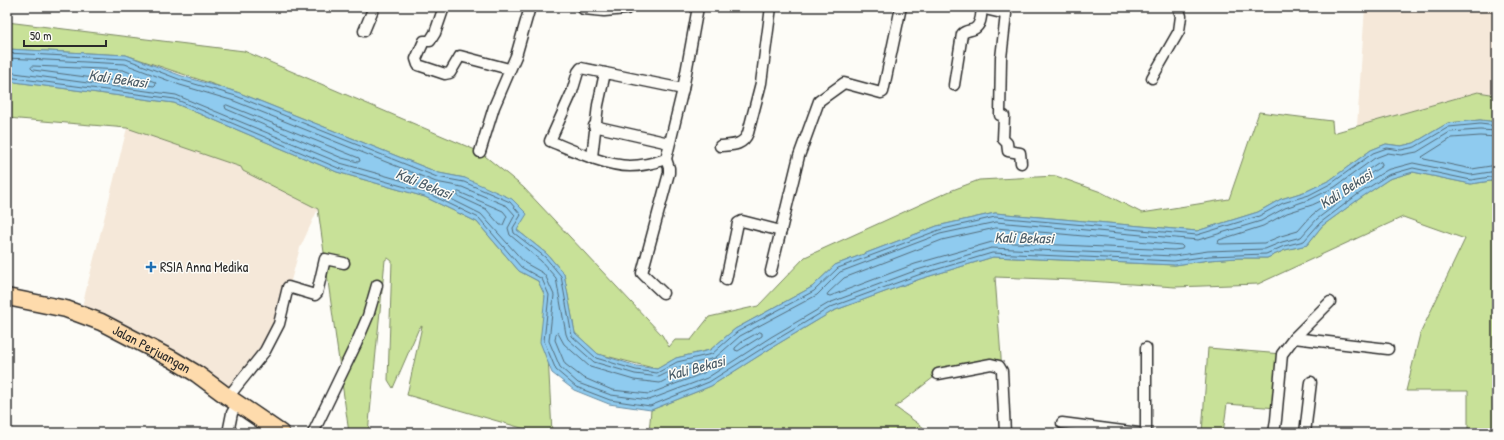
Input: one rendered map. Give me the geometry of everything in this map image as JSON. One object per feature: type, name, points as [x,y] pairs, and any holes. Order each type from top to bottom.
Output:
[{"type":"main road","name":"Jalan Perjuangan","points":[[7,297],[66,309],[100,322],[197,374],[281,433]]},
{"type":"street","points":[[364,31],[374,7]]},
{"type":"street","points":[[444,7],[435,33],[430,41],[424,41],[416,59],[418,64],[445,74],[450,73],[460,56],[509,69]]},
{"type":"street","points":[[480,152],[494,107],[509,69],[516,56],[530,7]]},
{"type":"street","points":[[584,7],[626,7]]},
{"type":"street","points":[[663,293],[642,273],[669,173],[666,159],[683,89],[698,7]]},
{"type":"street","points":[[720,146],[739,144],[747,138],[761,83],[771,7]]},
{"type":"street","points":[[771,271],[799,156],[819,101],[843,84],[882,92],[901,7]]},
{"type":"street","points":[[954,85],[962,34],[964,31],[974,29],[978,26],[981,21],[982,7]]},
{"type":"street","points":[[989,7],[989,10],[1006,14],[1001,58],[1000,115],[1004,116],[1003,139],[1007,143],[1008,151],[1020,154],[1021,163]]},
{"type":"street","points":[[1152,78],[1179,31],[1181,16],[1178,7]]},
{"type":"street","points":[[666,159],[649,164],[629,166],[592,157],[550,141],[581,68],[683,89]]},
{"type":"street","points":[[592,157],[594,126],[606,73]]},
{"type":"street","points":[[594,126],[669,144]]},
{"type":"street","points":[[726,280],[738,223],[742,221],[781,231]]},
{"type":"street","points":[[228,433],[233,400],[265,351],[279,324],[288,287],[315,295],[317,293],[325,259],[344,263]]},
{"type":"street","points":[[313,433],[356,344],[368,316],[377,285]]},
{"type":"street","points":[[1274,433],[1282,354],[1294,338],[1330,302]]},
{"type":"street","points":[[1294,338],[1388,349]]},
{"type":"street","points":[[1146,348],[1146,433]]},
{"type":"street","points":[[938,374],[991,364],[999,366],[1002,371],[1005,433]]},
{"type":"street","points":[[1304,433],[1311,382]]},
{"type":"street","points":[[1062,423],[1138,433]]},
{"type":"shaded area","points":[[1365,7],[1497,7],[1497,95],[1478,92],[1357,126]]},
{"type":"shaded area","points":[[127,128],[241,167],[243,171],[318,209],[300,248],[279,324],[228,397],[80,314]]},
{"type":"green space","points":[[7,22],[244,51],[480,152],[523,187],[662,335],[669,347],[675,340],[691,340],[709,317],[758,306],[805,257],[950,191],[979,180],[1056,176],[1101,192],[1142,213],[1229,199],[1259,112],[1332,121],[1333,133],[1478,92],[1497,95],[1497,122],[1480,120],[1448,123],[1414,143],[1401,146],[1386,144],[1371,150],[1330,180],[1307,191],[1281,199],[1258,212],[1197,231],[995,213],[937,226],[835,265],[812,287],[735,329],[710,350],[676,358],[657,369],[598,354],[575,333],[564,274],[547,254],[517,230],[465,178],[439,173],[242,94],[126,55],[7,49]]},
{"type":"green space","points":[[7,81],[174,103],[337,172],[425,197],[477,222],[519,271],[538,281],[545,295],[552,433],[539,433],[407,395],[422,326],[419,328],[393,388],[388,380],[392,261],[388,258],[385,260],[368,433],[349,433],[318,209],[243,171],[241,167],[127,128],[7,118]]},
{"type":"green space","points":[[1413,172],[1471,184],[1497,180],[1497,433],[1468,433],[1468,391],[1406,391],[1420,334],[1465,239],[1403,217],[1258,284],[1175,287],[1074,280],[995,277],[1002,371],[999,366],[938,374],[895,407],[931,433],[649,433],[651,410],[711,386],[833,311],[920,279],[993,257],[1175,265],[1209,260],[1267,258],[1285,250],[1307,245],[1322,226],[1359,199],[1389,179]]},
{"type":"green space","points":[[1208,348],[1282,354],[1277,408],[1227,404],[1223,433],[1202,433]]},
{"type":"water","name":"Kali Bekasi","points":[[7,49],[126,55],[182,76],[237,92],[439,173],[465,178],[512,199],[527,214],[517,230],[547,254],[564,274],[575,333],[598,354],[637,366],[657,369],[676,358],[710,350],[735,329],[812,287],[835,265],[937,226],[995,213],[1197,231],[1258,212],[1281,199],[1307,191],[1330,180],[1371,150],[1386,144],[1401,146],[1414,143],[1448,123],[1480,120],[1497,122],[1497,180],[1471,184],[1413,172],[1389,179],[1322,226],[1307,245],[1285,250],[1267,258],[1209,260],[1175,265],[993,257],[920,279],[833,311],[711,386],[651,410],[609,404],[574,390],[552,373],[540,342],[545,296],[538,281],[519,271],[477,222],[425,197],[337,172],[174,103],[7,81]]},
{"type":"place","name":"RSIA Anna Medika","points":[[151,267]]}]
